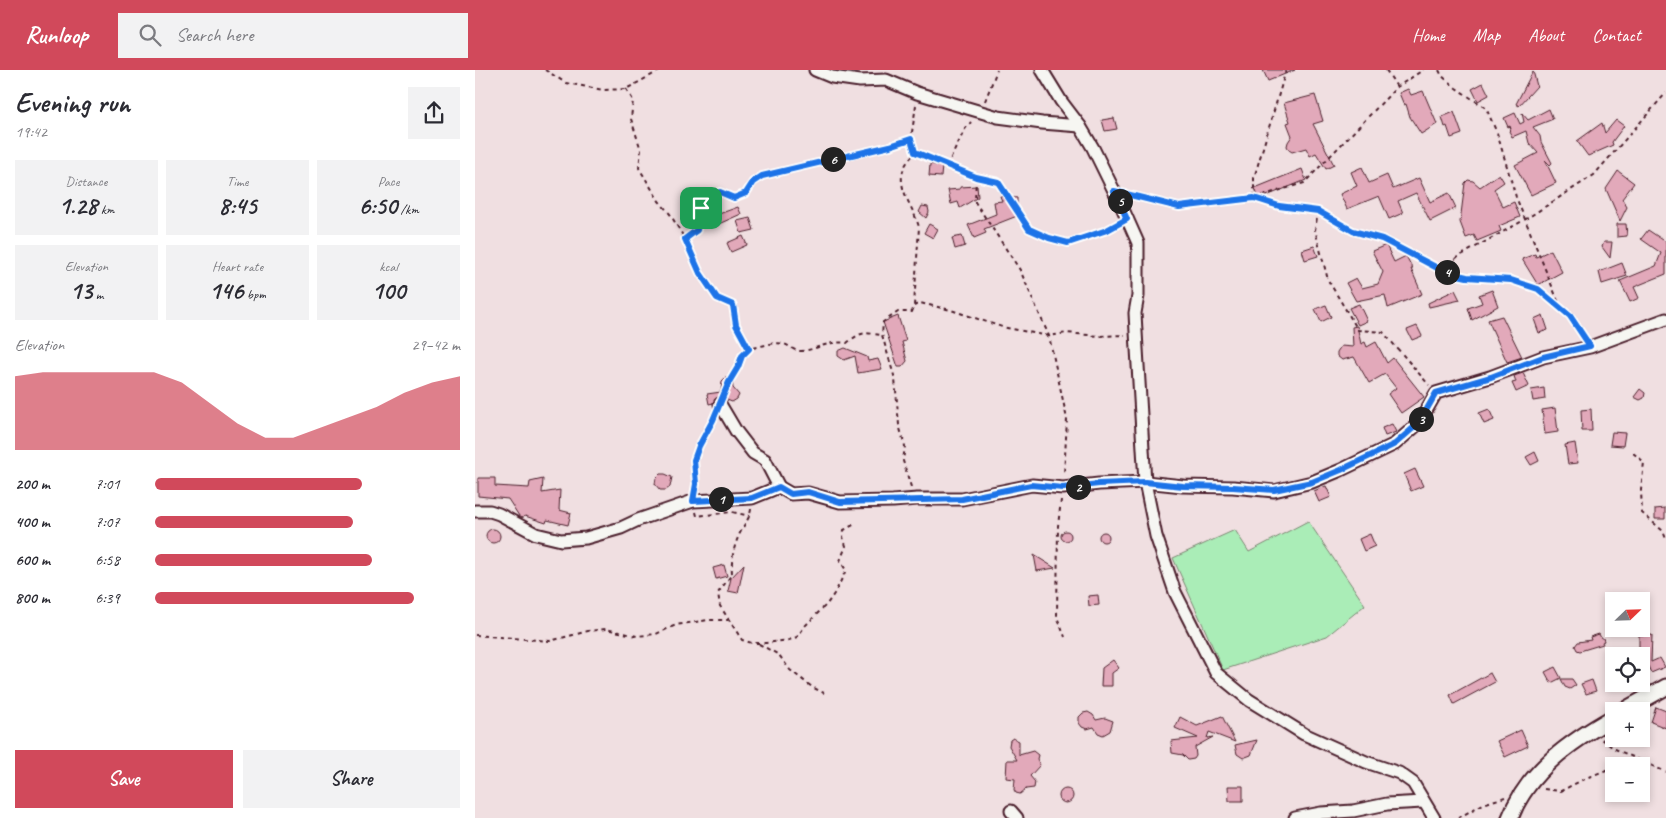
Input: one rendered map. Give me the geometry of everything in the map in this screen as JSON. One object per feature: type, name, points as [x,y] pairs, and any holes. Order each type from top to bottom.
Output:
[{"type":"street","points":[[815,70],[832,77],[860,81],[886,80],[917,93],[998,116],[1042,123],[1080,126]]},
{"type":"street","points":[[1042,70],[1093,148],[1138,243],[1139,296],[1135,313],[1145,482],[1157,536],[1175,592],[1216,673],[1249,700],[1304,734],[1365,762],[1399,773],[1413,783],[1434,818]]},
{"type":"street","points":[[720,404],[736,431],[753,453],[765,460],[779,487],[791,494],[808,492],[840,502],[962,499],[1031,485],[1063,488],[1145,482],[1183,486],[1274,490],[1312,482],[1395,444],[1419,423],[1436,393],[1491,377],[1543,357],[1590,346],[1666,320]]},
{"type":"street","points":[[475,511],[490,511],[499,514],[536,534],[561,540],[586,538],[603,534],[693,501],[752,498],[779,487]]},
{"type":"street","points":[[1639,702],[1666,687]]},
{"type":"street","points":[[1510,818],[1533,777],[1548,762],[1590,730],[1605,722]]},
{"type":"street","points":[[1295,818],[1321,813],[1353,811],[1387,804],[1423,802]]},
{"type":"path","points":[[545,70],[566,83],[603,90],[626,89],[661,70]]},
{"type":"path","points":[[1254,198],[1254,178],[1286,70]]},
{"type":"path","points":[[1386,70],[1397,87]]},
{"type":"path","points":[[1114,191],[1179,207],[1254,198],[1304,183],[1397,87],[1423,70]]},
{"type":"path","points":[[1439,70],[1442,76],[1456,88],[1486,108],[1497,134],[1516,197],[1561,308]]},
{"type":"path","points":[[626,89],[633,100],[631,119],[641,150],[639,168],[659,201],[670,214],[685,239],[700,273],[717,298],[733,305],[736,325],[749,349]]},
{"type":"path","points":[[915,152],[911,139],[917,93]]},
{"type":"path","points":[[1445,272],[1457,258],[1526,219],[1595,175],[1666,93]]},
{"type":"path","points":[[685,239],[697,230],[701,208],[709,196],[720,192],[734,198],[746,193],[753,182],[762,176],[890,146],[911,139]]},
{"type":"path","points":[[915,152],[976,177],[998,182],[1012,206],[1029,229],[1049,238],[1068,243],[1107,230],[1127,219]]},
{"type":"path","points":[[915,152],[906,161],[902,176],[903,190],[919,227],[914,306],[912,312],[898,312],[883,322],[882,335],[895,379],[899,425],[905,446],[903,461],[909,482],[917,499]]},
{"type":"path","points":[[976,177],[975,202],[1020,270],[1049,336],[1067,419],[1063,488],[1058,526],[1057,617],[1065,637]]},
{"type":"path","points":[[1254,198],[1279,206],[1318,211],[1353,231],[1382,239],[1445,272],[1467,277],[1511,280],[1538,289],[1570,316],[1590,346]]},
{"type":"path","points":[[1318,211],[1315,230],[1328,280],[1358,330],[1383,332],[1436,393]]},
{"type":"path","points":[[914,306],[920,303],[951,310],[1002,327],[1049,336],[1067,333],[1123,336],[1136,332]]},
{"type":"path","points":[[693,501],[696,484],[694,460],[699,446],[742,356],[749,349],[783,344],[793,350],[801,351],[836,341],[847,343],[855,336],[866,332],[882,335]]},
{"type":"path","points":[[1633,453],[1644,462],[1641,490],[1642,513],[1663,532],[1666,539]]},
{"type":"path","points":[[752,498],[750,516],[741,531],[731,558],[732,574],[717,592],[720,606],[742,640],[757,643],[789,640],[797,637],[827,604],[836,591],[845,570],[840,560],[846,546],[843,537],[844,530],[855,524]]},
{"type":"path","points":[[475,635],[550,642],[588,631],[606,629],[637,636],[656,634],[676,625],[708,620],[729,620]]},
{"type":"path","points":[[757,643],[779,655],[790,670],[812,687],[824,693]]},
{"type":"path","points":[[1590,730],[1613,748],[1632,757]]},
{"type":"path","points":[[1650,765],[1666,772]]},
{"type":"green space","points":[[1308,521],[1365,605],[1327,636],[1223,670],[1173,558],[1235,530],[1249,552]]},
{"type":"building","points":[[1263,70],[1295,70],[1268,81]]},
{"type":"building","points":[[1533,71],[1537,86],[1519,106],[1516,104]]},
{"type":"building","points":[[1483,83],[1489,95],[1478,101],[1472,89]]},
{"type":"building","points":[[1408,89],[1411,95],[1423,91],[1437,124],[1421,134],[1410,117],[1406,104],[1404,105],[1399,93]]},
{"type":"building","points":[[1315,95],[1323,121],[1313,124],[1334,165],[1326,169],[1316,153],[1310,156],[1306,148],[1292,152],[1287,146],[1292,136],[1287,123],[1290,122],[1284,103]]},
{"type":"building","points":[[1549,109],[1553,119],[1533,127],[1540,136],[1541,142],[1552,163],[1550,165],[1545,160],[1556,183],[1531,195],[1515,165],[1538,153],[1529,143],[1526,131],[1512,137],[1509,131],[1511,129],[1510,126],[1508,127],[1504,118],[1515,113],[1520,124],[1524,122],[1522,113],[1528,120]]},
{"type":"building","points":[[1454,112],[1462,134],[1451,138],[1442,117]]},
{"type":"building","points":[[1114,118],[1117,129],[1105,131],[1102,120]]},
{"type":"building","points":[[1616,120],[1624,126],[1612,142],[1613,145],[1588,156],[1577,141],[1602,123],[1605,133]]},
{"type":"building","points":[[930,164],[942,166],[941,177],[929,176]]},
{"type":"building","points":[[1362,167],[1369,183],[1387,175],[1393,189],[1419,178],[1430,202],[1449,193],[1456,208],[1430,221],[1416,193],[1398,201],[1403,213],[1389,219],[1379,196],[1347,209],[1340,194],[1357,186],[1351,172]]},
{"type":"building","points":[[1302,169],[1306,180],[1259,199],[1255,188]]},
{"type":"building","points":[[1618,171],[1634,183],[1622,199],[1627,207],[1620,221],[1606,189]]},
{"type":"building","points":[[1499,174],[1504,182],[1494,189],[1503,207],[1514,202],[1520,217],[1499,226],[1501,231],[1477,241],[1474,235],[1466,238],[1460,222],[1465,183],[1468,180],[1473,181],[1480,187]]},
{"type":"building","points":[[977,186],[978,197],[960,208],[958,202],[951,204],[948,190]]},
{"type":"building","points":[[1000,196],[1017,198],[1017,216],[984,229],[986,233],[974,238],[968,225],[996,214],[994,202],[1002,201]]},
{"type":"building","points":[[922,206],[928,207],[929,212],[926,218],[919,212]]},
{"type":"building","points":[[738,207],[741,214],[712,227],[708,218]]},
{"type":"building","points":[[750,218],[754,230],[741,233],[737,221]]},
{"type":"building","points":[[929,224],[938,229],[933,238],[924,233]]},
{"type":"building","points":[[1617,224],[1626,224],[1627,236],[1617,237]]},
{"type":"building","points":[[1648,230],[1666,242],[1666,274],[1634,287],[1639,298],[1630,302],[1620,281],[1656,266],[1661,253],[1641,239]]},
{"type":"building","points":[[743,236],[747,245],[731,252],[727,243]]},
{"type":"building","points":[[962,236],[965,246],[955,249],[952,238]]},
{"type":"building","points":[[1604,242],[1612,242],[1610,258],[1602,247]]},
{"type":"building","points":[[1386,245],[1394,262],[1406,256],[1422,294],[1388,308],[1385,295],[1356,301],[1346,283],[1356,278],[1362,288],[1378,284],[1383,272],[1372,251]]},
{"type":"building","points":[[1314,246],[1318,256],[1305,260],[1302,250]]},
{"type":"building","points":[[1551,250],[1562,272],[1538,285],[1522,259],[1535,254],[1536,257]]},
{"type":"building","points":[[1622,263],[1627,276],[1602,284],[1599,272]]},
{"type":"building","points":[[1455,290],[1460,300],[1429,307],[1428,303]]},
{"type":"building","points":[[1492,290],[1498,306],[1472,320],[1468,308],[1482,303],[1479,295]]},
{"type":"building","points":[[1359,304],[1367,321],[1358,325],[1349,308]]},
{"type":"building","points":[[1326,305],[1331,317],[1321,322],[1315,309]]},
{"type":"building","points":[[1543,315],[1548,330],[1539,333],[1534,319]]},
{"type":"building","points":[[898,316],[906,341],[902,342],[907,361],[902,367],[898,367],[883,322]]},
{"type":"building","points":[[1502,316],[1522,357],[1507,362],[1488,320]]},
{"type":"building","points":[[1357,326],[1361,344],[1365,342],[1367,347],[1376,342],[1387,363],[1393,358],[1424,397],[1401,413],[1388,394],[1396,388],[1385,374],[1369,383],[1354,357],[1342,360],[1337,356],[1341,346],[1353,347],[1352,327]]},
{"type":"building","points":[[1417,326],[1422,336],[1412,340],[1407,330]]},
{"type":"building","points":[[845,348],[867,357],[868,361],[878,359],[882,369],[858,373],[855,356],[844,360],[838,356],[838,351]]},
{"type":"building","points":[[1523,373],[1529,386],[1516,392],[1512,383],[1516,382],[1514,376]]},
{"type":"building","points":[[725,378],[732,380],[733,388],[739,395],[737,399],[732,402],[719,397],[709,404],[707,394],[721,392],[722,381]]},
{"type":"building","points":[[1544,388],[1545,399],[1533,401],[1531,390]]},
{"type":"building","points":[[1640,389],[1645,393],[1644,398],[1640,400],[1634,397]]},
{"type":"building","points":[[1555,408],[1558,432],[1545,434],[1542,410]]},
{"type":"building","points":[[1489,409],[1494,420],[1484,424],[1479,413]]},
{"type":"building","points":[[1591,409],[1592,431],[1582,431],[1581,410]]},
{"type":"building","points":[[1392,424],[1396,432],[1385,436],[1382,428]]},
{"type":"building","points":[[1612,432],[1625,433],[1623,446],[1610,445]]},
{"type":"building","points":[[1575,443],[1578,463],[1568,464],[1565,445]]},
{"type":"building","points":[[1535,452],[1539,461],[1531,465],[1526,457]]},
{"type":"building","points":[[1415,469],[1423,486],[1411,491],[1404,474]]},
{"type":"building","points":[[660,474],[672,477],[670,487],[666,490],[660,490],[655,484],[656,478]]},
{"type":"building","points":[[478,478],[495,478],[495,486],[529,488],[530,482],[543,479],[542,493],[560,490],[559,510],[571,513],[568,525],[547,520],[546,523],[525,516],[522,518],[508,499],[478,496]]},
{"type":"building","points":[[1326,486],[1331,497],[1319,502],[1314,491]]},
{"type":"building","points":[[1665,508],[1665,519],[1655,519],[1655,509]]},
{"type":"building","points":[[490,529],[496,529],[500,536],[496,543],[490,543],[486,539],[486,533]]},
{"type":"building","points":[[1064,531],[1068,531],[1071,536],[1070,540],[1064,541],[1061,538],[1061,534]]},
{"type":"building","points":[[1102,532],[1106,532],[1109,537],[1108,541],[1102,542],[1099,539],[1099,535]]},
{"type":"building","points":[[1370,534],[1375,546],[1364,551],[1359,539]]},
{"type":"building","points":[[1034,555],[1055,568],[1037,571]]},
{"type":"building","points":[[744,564],[738,593],[728,591],[731,578]]},
{"type":"building","points":[[724,565],[727,576],[716,579],[713,568]]},
{"type":"building","points":[[1098,595],[1099,605],[1089,606],[1088,596]]},
{"type":"building","points":[[1599,634],[1603,638],[1603,644],[1580,651],[1577,650],[1575,646],[1578,642],[1591,640],[1590,637]]},
{"type":"building","points":[[1650,635],[1652,635],[1651,662],[1660,658],[1665,667],[1651,673],[1650,647],[1639,647],[1639,638],[1650,638]]},
{"type":"building","points":[[1113,660],[1119,668],[1112,673],[1112,686],[1101,686],[1102,668]]},
{"type":"building","points":[[1555,667],[1561,678],[1551,683],[1545,672]]},
{"type":"building","points":[[1490,673],[1495,682],[1454,704],[1450,695]]},
{"type":"building","points":[[1561,679],[1572,679],[1576,685],[1570,689],[1565,687]]},
{"type":"building","points":[[1592,680],[1596,691],[1586,694],[1581,684]]},
{"type":"building","points":[[1656,707],[1666,711],[1666,728],[1651,722]]},
{"type":"building","points":[[1088,712],[1096,720],[1105,718],[1113,721],[1110,731],[1103,735],[1098,733],[1094,727],[1087,729],[1082,727],[1079,723],[1079,717],[1083,713]]},
{"type":"building","points":[[1222,716],[1235,742],[1209,732],[1207,738],[1213,737],[1195,747],[1196,756],[1194,759],[1188,760],[1183,755],[1172,753],[1171,741],[1198,738],[1175,728],[1180,717],[1197,726]]},
{"type":"building","points":[[1521,730],[1528,746],[1505,757],[1497,741]]},
{"type":"building","points":[[1013,738],[1019,741],[1019,755],[1033,751],[1038,755],[1037,759],[1040,765],[1030,776],[1035,782],[1034,788],[1026,789],[1020,794],[1014,790],[1015,779],[1006,778],[1007,760],[1017,760],[1009,746],[1010,740]]},
{"type":"building","points":[[1257,740],[1251,755],[1243,758],[1237,754],[1235,745]]},
{"type":"building","points":[[1228,786],[1243,786],[1243,801],[1229,801]]},
{"type":"building","points":[[1066,789],[1071,791],[1073,796],[1071,801],[1066,803],[1061,801],[1059,796],[1061,791]]},
{"type":"route","points":[[911,139],[915,152],[976,177],[998,182],[1029,229],[1049,238],[1068,243],[1107,230],[1127,219],[1114,191],[1179,207],[1254,198],[1279,206],[1318,211],[1353,231],[1382,239],[1445,272],[1467,277],[1511,280],[1538,289],[1570,316],[1590,346],[1543,357],[1491,377],[1436,393],[1419,423],[1395,444],[1312,482],[1274,490],[1183,486],[1145,482],[1063,488],[1031,485],[997,494],[962,499],[840,502],[808,492],[791,494],[779,487],[752,498],[721,498],[693,501],[696,484],[694,460],[699,446],[742,356],[749,349],[736,325],[733,305],[717,298],[700,273],[685,239],[697,230],[701,208],[709,196],[720,192],[734,198],[746,193],[753,182],[762,176],[890,146],[911,139]]}]
